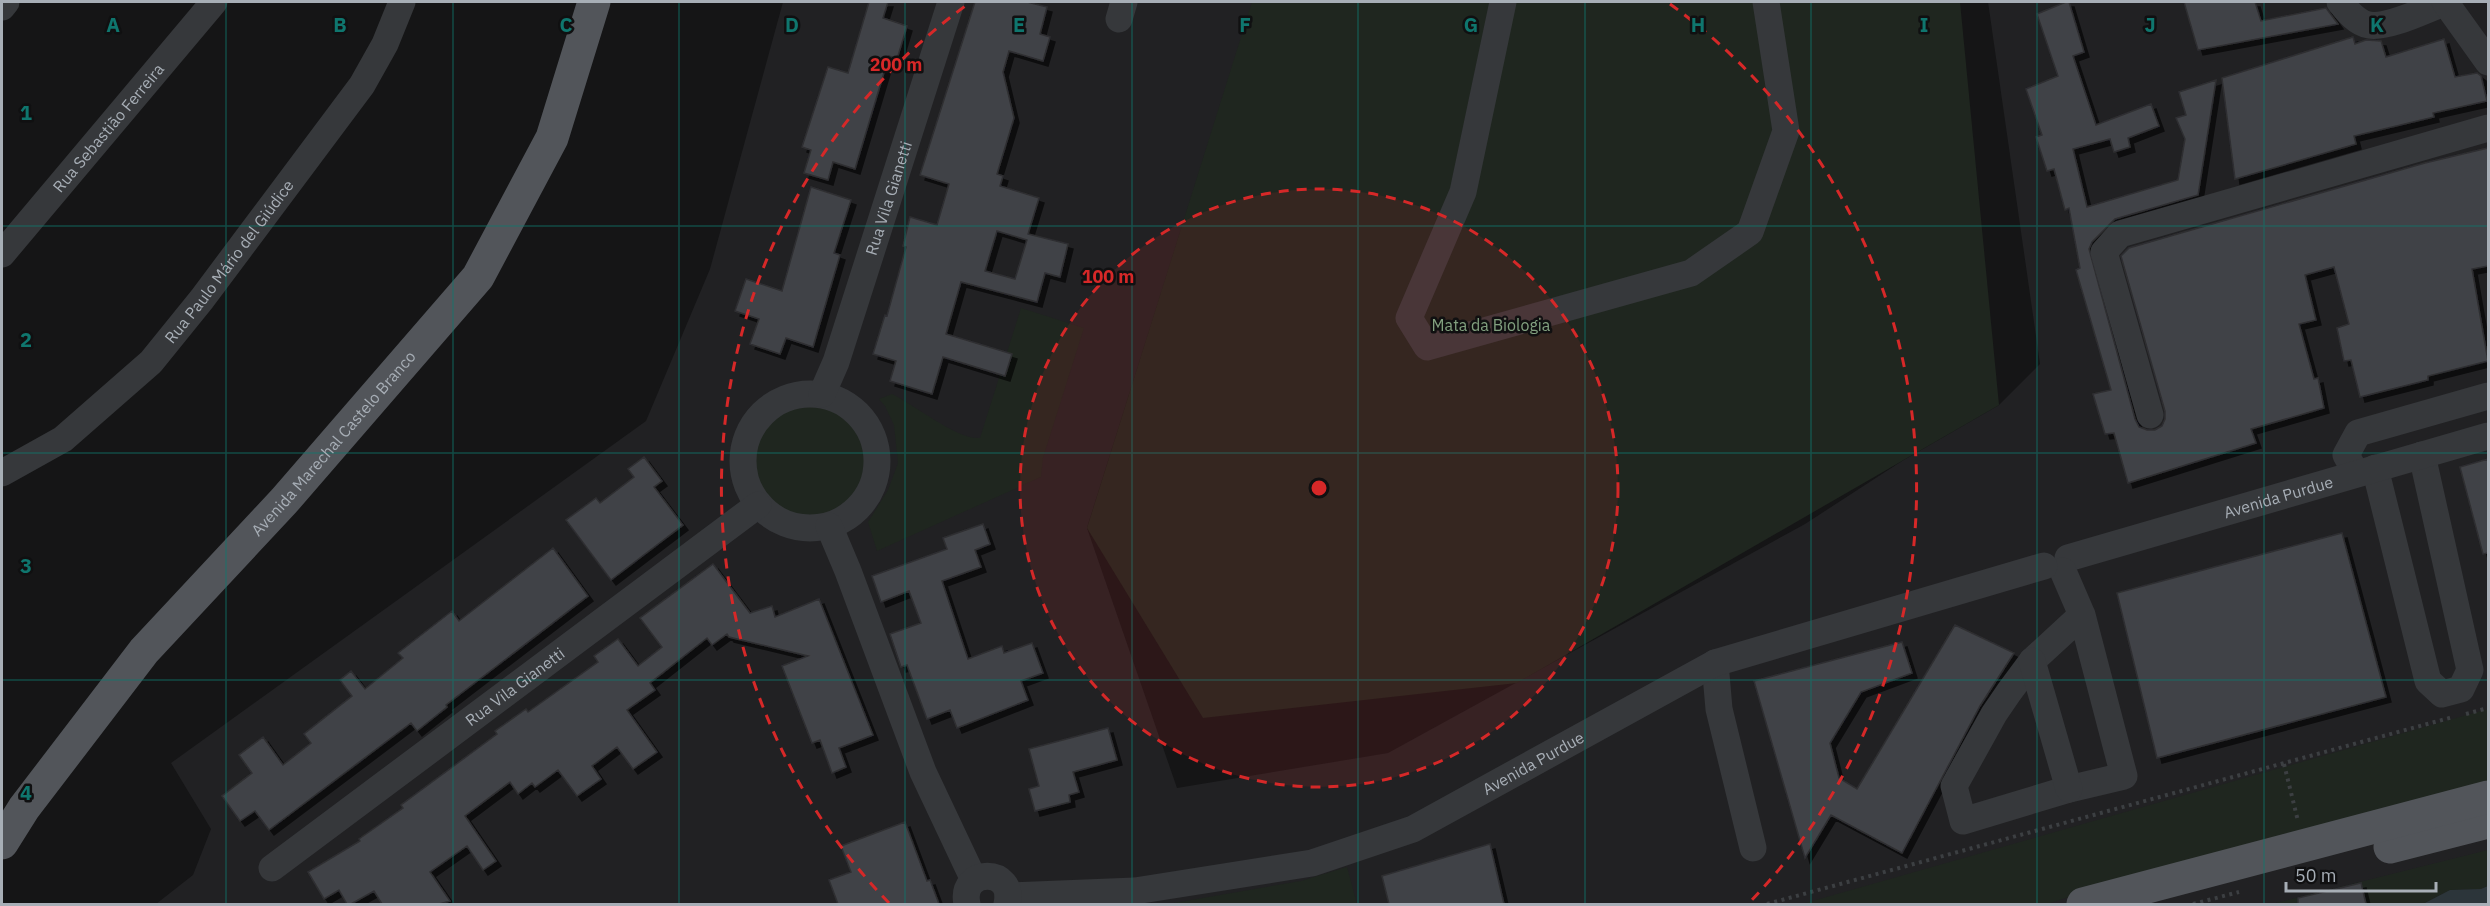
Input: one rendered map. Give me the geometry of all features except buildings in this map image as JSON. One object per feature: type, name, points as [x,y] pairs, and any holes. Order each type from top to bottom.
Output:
[{"type":"main road","name":"Avenida Marechal Castelo Branco","points":[[2,843],[24,808],[144,651],[284,501],[478,277],[552,138],[594,2]]},
{"type":"main road","points":[[2059,904],[2070,900],[2083,904],[2488,797]]},
{"type":"main road","points":[[2170,904],[2488,822]]},
{"type":"street","points":[[2,7],[6,2]]},
{"type":"street","name":"Rua Sebastião Ferreira","points":[[2,254],[214,2]]},
{"type":"street","name":"Rua Paulo Mário del Giúdice","points":[[2,473],[63,439],[151,362],[202,299],[362,85],[385,44],[402,2]]},
{"type":"street","name":"Rua Vila Gianetti","points":[[822,394],[836,362],[951,2]]},
{"type":"street","points":[[1503,2],[1463,192],[1409,318],[1427,347],[1691,273],[1750,232],[1786,131],[1766,2]]},
{"type":"street","points":[[2340,2],[2347,11],[2369,25],[2383,25],[2445,2],[2488,62]]},
{"type":"street","points":[[2151,415],[2104,252],[2120,234],[2488,128]]},
{"type":"street","points":[[802,393],[822,394],[843,401],[860,414],[872,432],[878,453],[877,475],[869,495],[855,512],[829,526],[803,529],[786,525],[771,516],[758,504],[747,487],[743,467],[744,446],[752,427],[764,411],[782,399],[802,393]]},
{"type":"street","points":[[2422,455],[2470,670],[2462,689],[2442,694],[2428,681],[2366,471],[2346,455],[2358,433],[2488,396]]},
{"type":"street","name":"Avenida Purdue","points":[[1007,900],[1135,891],[1312,863],[1413,828],[1715,663],[2058,565],[2488,436]]},
{"type":"street","name":"Rua Vila Gianetti","points":[[272,868],[758,504]]},
{"type":"street","points":[[829,526],[970,892]]},
{"type":"street","points":[[2058,565],[2082,615],[2124,776],[2069,789],[1963,821],[1954,786],[1994,714],[2032,661],[2082,615]]},
{"type":"street","points":[[2032,661],[2069,789]]},
{"type":"street","points":[[1715,663],[1719,709],[1753,848]]},
{"type":"street","points":[[970,892],[980,877],[993,877],[1004,884],[1007,900]]},
{"type":"path","points":[[2465,714],[2488,708]]},
{"type":"path","points":[[1767,904],[2454,717]]},
{"type":"path","points":[[2284,764],[2305,847]]},
{"type":"shaded area","points":[[783,2],[1253,2],[1087,528],[1177,788],[1388,753],[1805,524],[1902,461],[1999,405],[2040,364],[1988,2],[2488,2],[2488,904],[156,904],[193,875],[211,829],[171,763],[646,421],[710,269]]},
{"type":"shaded area","points":[[2488,886],[2488,904],[2423,904],[2450,890],[2481,889]]},
{"type":"green space","name":"Mata da Biologia","points":[[1252,2],[1960,2],[1999,405],[1517,683],[1203,718],[1087,528]]},
{"type":"green space","points":[[1021,308],[1084,328],[1043,458],[1041,477],[877,551],[868,522],[888,490],[898,463],[894,425],[879,399],[892,394],[960,434],[980,438]]},
{"type":"green space","points":[[812,404],[834,408],[853,420],[865,439],[869,461],[865,483],[853,502],[834,514],[812,518],[790,514],[771,502],[759,483],[755,461],[759,439],[771,420],[790,408]]},
{"type":"green space","points":[[2488,709],[2488,785],[2103,886],[2047,904],[1802,904]]},
{"type":"green space","points":[[2488,850],[2488,886],[2481,889],[2450,890],[2423,904],[2272,904]]},
{"type":"green space","points":[[1347,867],[1357,904],[1168,904],[1301,881]]}]
